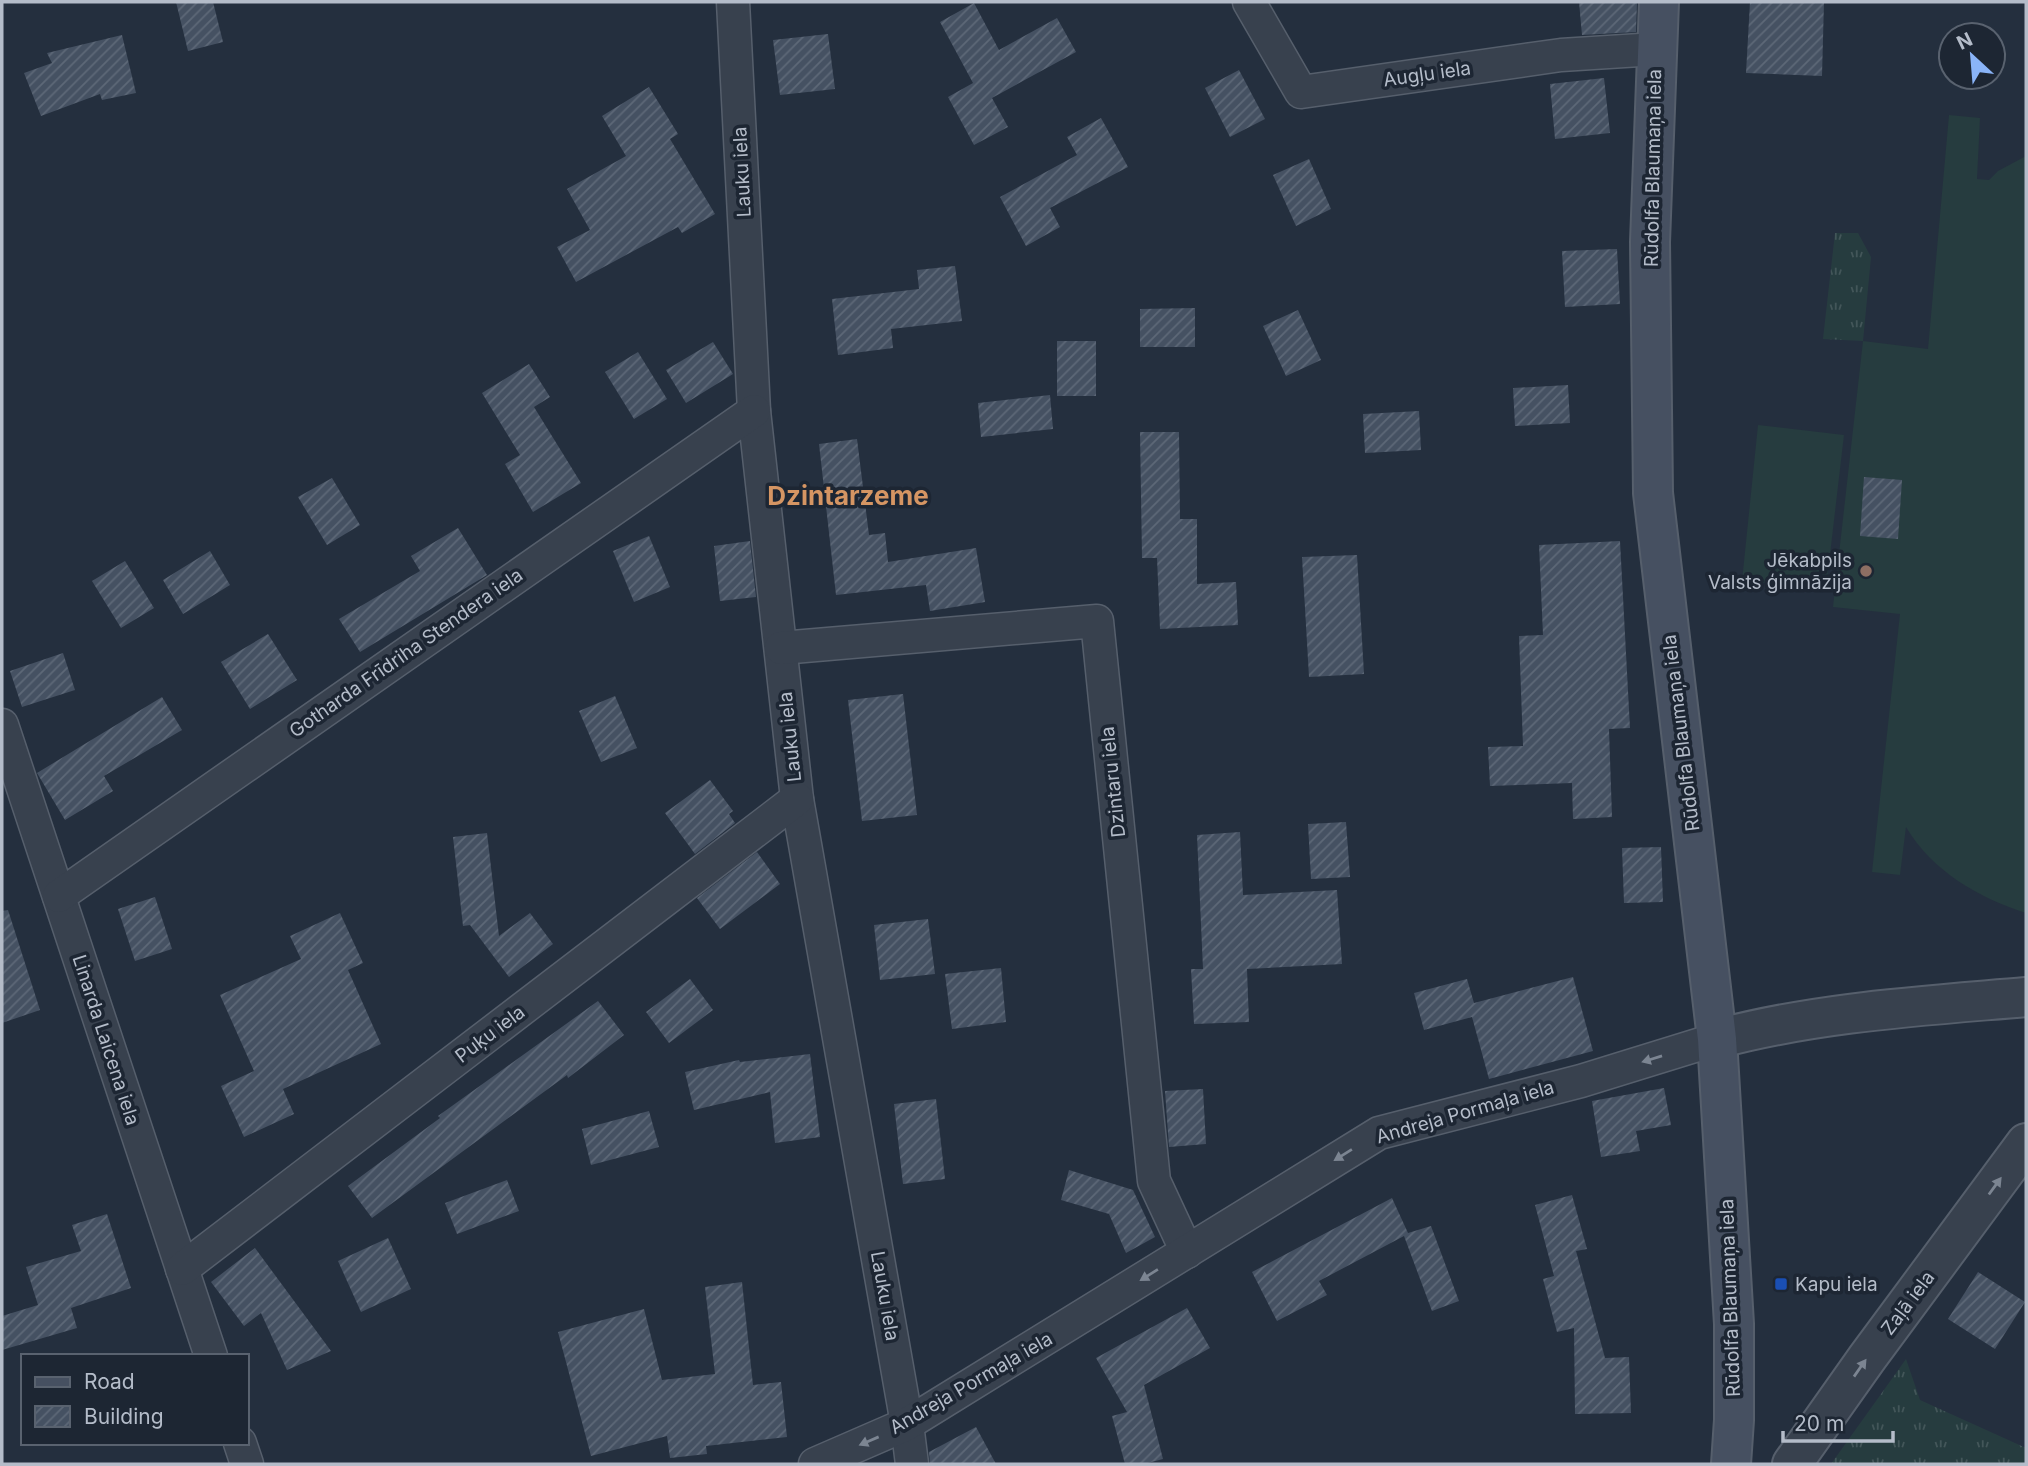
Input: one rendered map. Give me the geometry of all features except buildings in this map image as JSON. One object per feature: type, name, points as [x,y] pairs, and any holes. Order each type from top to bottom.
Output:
[{"type":"main road","name":"Rūdolfa Blaumaņa iela","points":[[1659,2],[1650,242],[1653,492],[1717,1039],[1734,1324],[1731,1464]]},
{"type":"street","name":"Lauku iela","points":[[733,2],[754,411],[797,799],[912,1464]]},
{"type":"street","name":"Augļu iela","points":[[1249,2],[1301,92],[1561,55],[1656,49]]},
{"type":"street","name":"Gotharda Frīdriha Stendera iela","points":[[58,896],[754,411]]},
{"type":"street","name":"Dzintaru iela","points":[[781,648],[1097,621],[1154,1181],[1187,1252]]},
{"type":"street","name":"Linarda Laicena iela","points":[[2,725],[210,1354]]},
{"type":"street","name":"Puķu iela","points":[[182,1269],[797,799]]},
{"type":"street","name":"Andreja Pormaļa iela","points":[[816,1464],[907,1424],[1379,1133],[1581,1081],[1761,1027],[1919,1006],[2026,997]]},
{"type":"street","name":"Zaļā iela","points":[[1792,1464],[2026,1143]]},
{"type":"street","points":[[241,1445],[247,1464]]},
{"type":"green space","points":[[1949,115],[1980,118],[1977,179],[1989,180],[1998,171],[2026,156],[2026,913],[1974,891],[1958,881],[1929,857],[1906,827],[1900,875],[1872,872],[1900,614],[1833,607],[1863,341],[1928,349]]},
{"type":"green space","points":[[1835,233],[1858,233],[1871,257],[1863,341],[1823,339]]},
{"type":"green space","points":[[1758,425],[1844,435],[1826,589],[1742,581]]},
{"type":"green space","points":[[1906,1359],[1920,1400],[2026,1448],[2026,1464],[1831,1464]]},
{"type":"place","name":"Jēkabpils Valsts ģimnāzija","points":[[1866,571]]},
{"type":"place","name":"Kapu iela","points":[[1781,1284]]},
{"type":"district","name":"Dzintarzeme","points":[[848,495]]}]
